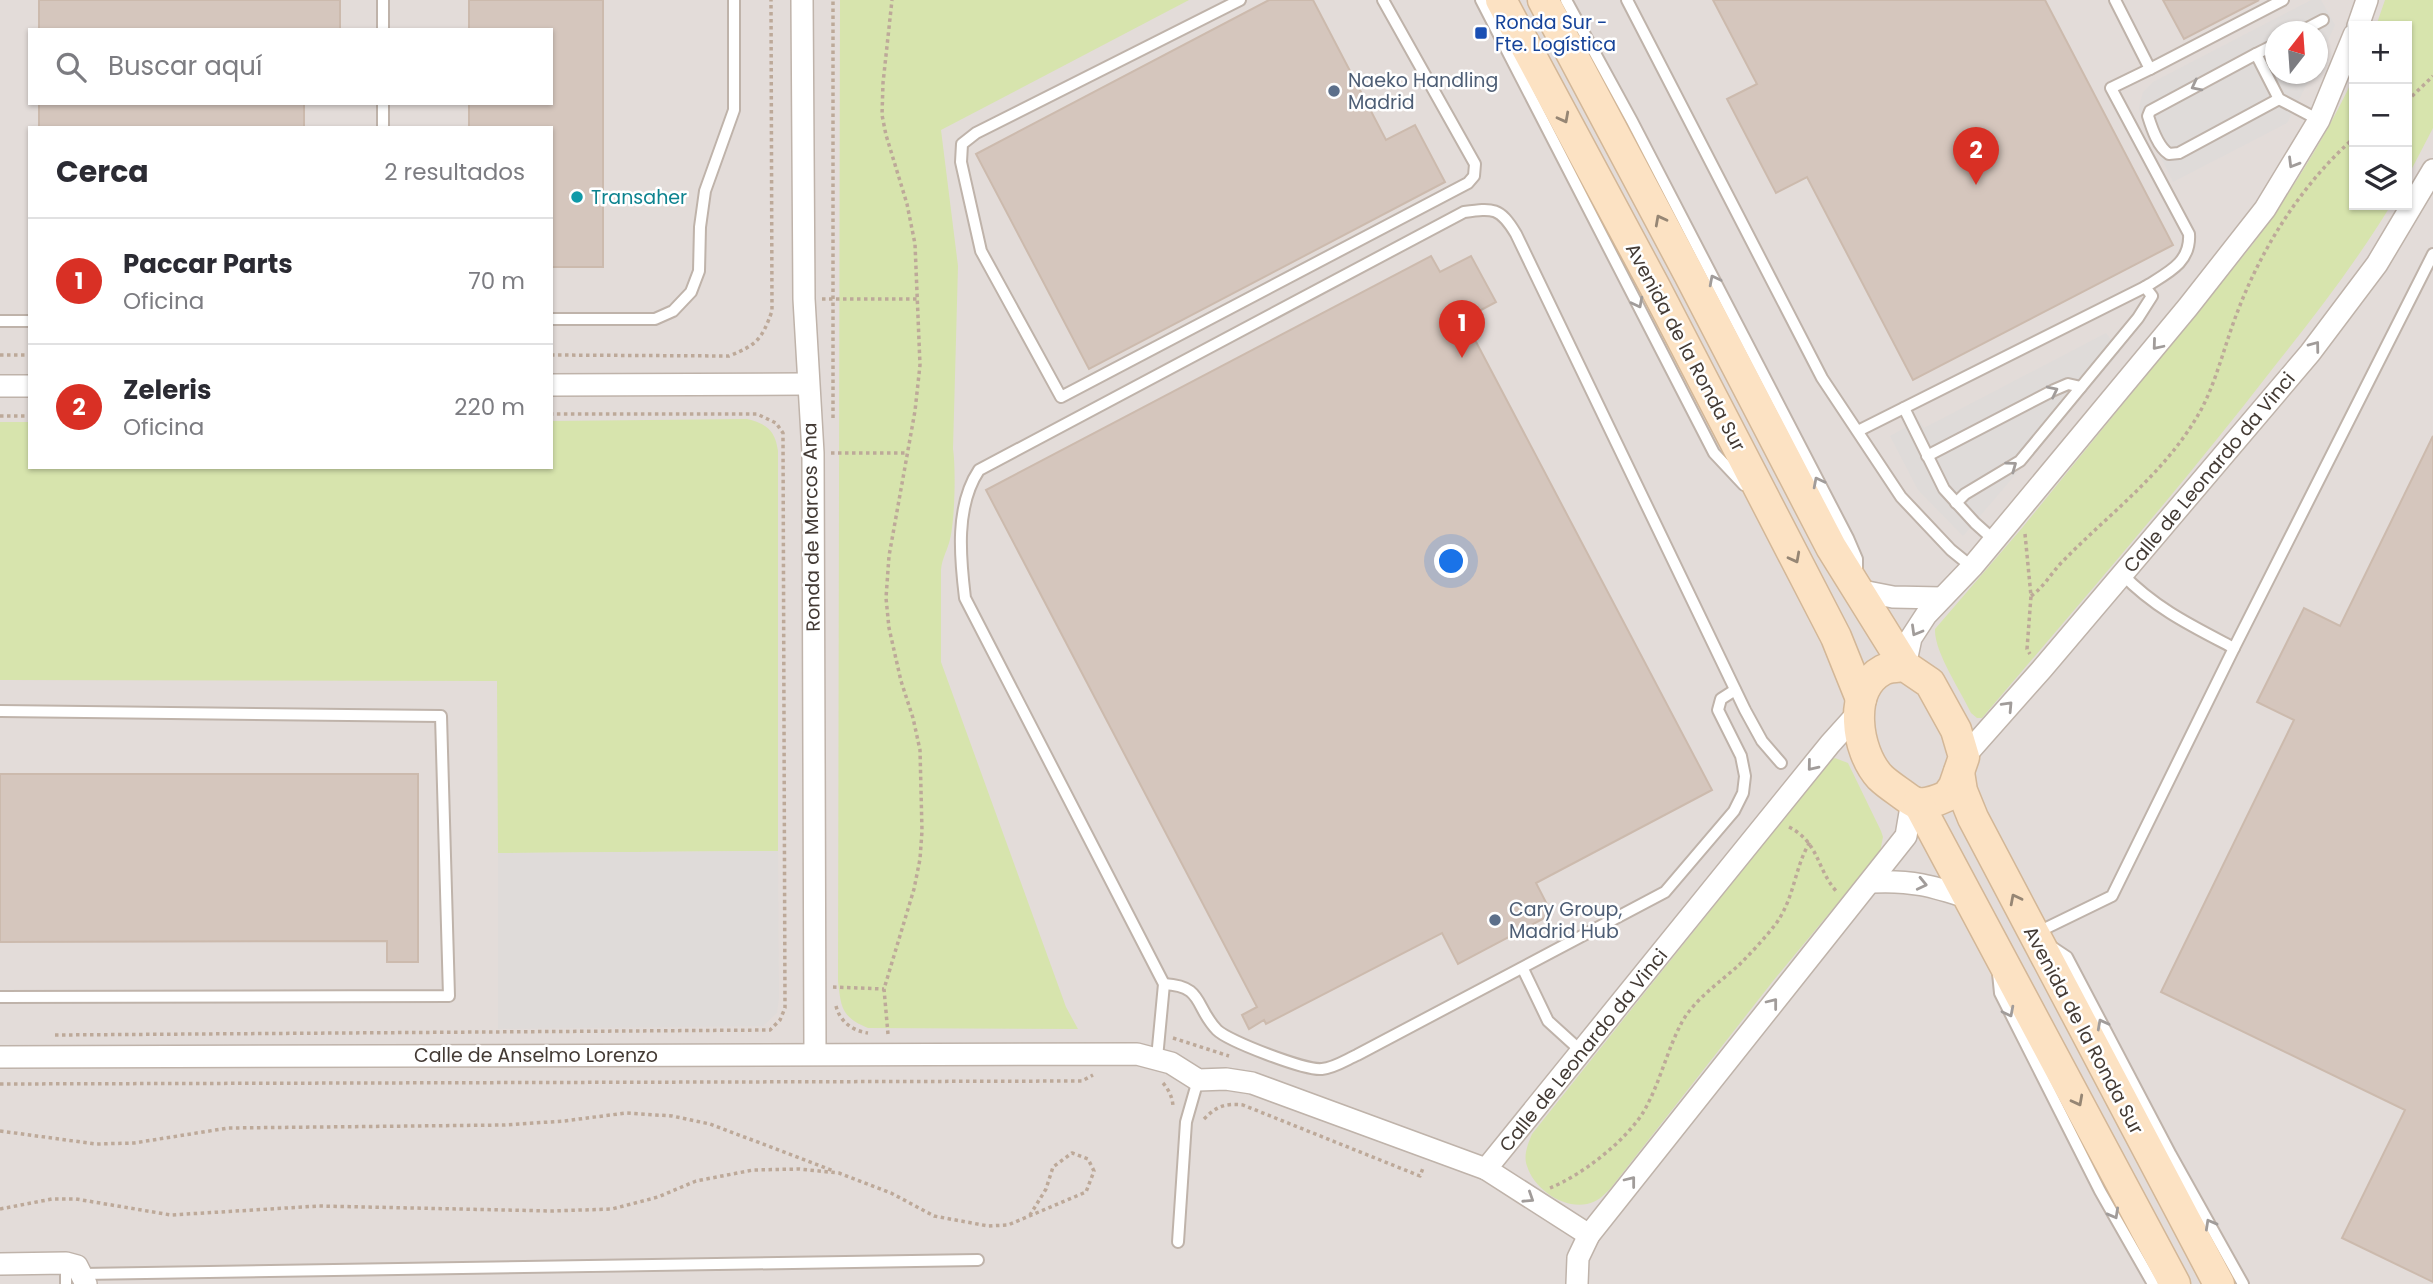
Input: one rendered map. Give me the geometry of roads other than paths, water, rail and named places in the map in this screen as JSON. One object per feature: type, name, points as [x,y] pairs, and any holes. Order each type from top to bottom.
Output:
[{"type":"main road","name":"Avenida de la Ronda Sur","points":[[1501,0],[1662,301],[1836,637],[1859,707]]},
{"type":"main road","name":"Avenida de la Ronda Sur","points":[[1543,0],[1831,547],[1905,666]]},
{"type":"main road","points":[[1905,666],[1930,683],[1956,730],[1961,765],[1947,796],[1931,802],[1915,802],[1879,776],[1866,752],[1859,707],[1869,681],[1884,669],[1905,666]]},
{"type":"main road","name":"Avenida de la Ronda Sur","points":[[1961,765],[1962,791],[1973,818],[2219,1284]]},
{"type":"main road","name":"Avenida de la Ronda Sur","points":[[1915,802],[2175,1284]]},
{"type":"street","name":"Ronda de Marcos Ana","points":[[802,0],[804,299],[813,453],[815,1054]]},
{"type":"street","points":[[2360,21],[2367,0]]},
{"type":"street","points":[[1905,666],[1911,638],[1941,597],[1972,567],[2189,307],[2257,220],[2319,120],[2349,47]]},
{"type":"street","name":"Calle de Leonardo da Vinci","points":[[1961,765],[2310,354],[2377,264],[2433,170]]},
{"type":"street","points":[[553,385],[807,384]]},
{"type":"street","points":[[0,386],[28,386]]},
{"type":"street","points":[[1857,590],[1893,597],[1941,597]]},
{"type":"street","name":"Calle de Leonardo da Vinci","points":[[1589,1235],[1486,1169],[1859,707]]},
{"type":"street","points":[[1577,1284],[1578,1258],[1589,1235],[1850,905],[1872,882],[1906,836],[1915,802]]},
{"type":"street","points":[[1872,882],[1903,880],[1969,898]]},
{"type":"street","name":"Calle de Anselmo Lorenzo","points":[[0,1057],[1137,1054],[1157,1058]]},
{"type":"street","points":[[1157,1058],[1171,1063],[1198,1080],[1226,1079],[1252,1083],[1486,1169]]},
{"type":"street","points":[[0,1264],[75,1276]]},
{"type":"lane","points":[[383,0],[383,28]]},
{"type":"lane","points":[[553,319],[655,319],[673,312],[691,292],[699,271],[705,191],[734,110],[734,0]]},
{"type":"lane","points":[[1240,0],[976,134],[962,144],[961,162],[981,251],[1061,397],[1468,183],[1474,176],[1475,164],[1383,0]]},
{"type":"lane","points":[[1481,0],[1714,453],[1772,515]]},
{"type":"lane","points":[[1566,0],[1632,121],[1848,538],[1857,559],[1857,590]]},
{"type":"lane","points":[[1628,0],[1822,378],[1901,497],[1951,550],[1972,567]]},
{"type":"lane","points":[[2115,0],[2150,69]]},
{"type":"lane","points":[[1858,431],[2145,287],[2172,270],[2185,256],[2190,245],[2189,234],[2111,88],[2283,0]]},
{"type":"lane","points":[[2265,50],[2150,111],[2148,116],[2164,151],[2169,154],[2179,153],[2279,99]]},
{"type":"lane","points":[[2256,54],[2279,99],[2319,120]]},
{"type":"lane","points":[[383,105],[383,126]]},
{"type":"lane","points":[[1157,1058],[1164,984],[964,598],[959,549],[969,485],[979,470],[1464,212],[1490,209],[1506,216],[1735,690],[1762,741],[1781,763]]},
{"type":"lane","points":[[2243,1284],[2171,1155],[2067,957],[2034,935],[2112,896],[2433,254]]},
{"type":"lane","points":[[1955,503],[1965,494],[2020,461],[2147,306],[2152,296],[2145,287]]},
{"type":"lane","points":[[0,321],[28,321]]},
{"type":"lane","points":[[1927,456],[2054,390],[2068,384],[2081,387]]},
{"type":"lane","points":[[1904,408],[1944,489],[1994,540]]},
{"type":"lane","points":[[2122,574],[2139,592],[2175,618],[2234,648]]},
{"type":"lane","points":[[1164,984],[1183,985],[1194,994],[1218,1032],[1305,1068],[1321,1069],[1357,1055],[1665,892],[1734,811],[1744,793],[1745,776],[1741,756],[1718,710],[1721,699],[1735,690]]},
{"type":"lane","points":[[0,711],[441,716],[449,996],[0,997]]},
{"type":"lane","points":[[1995,946],[2000,993],[2100,1191],[2153,1284]]},
{"type":"lane","points":[[1523,969],[1548,1021],[1581,1051]]},
{"type":"lane","points":[[1178,1242],[1186,1122],[1198,1080]]},
{"type":"lane","points":[[75,1276],[978,1260]]},
{"type":"place","name":"Ronda Sur - Fte. Logística","points":[[1481,33]]},
{"type":"place","name":"Naeko Handling Madrid","points":[[1334,91]]},
{"type":"place","name":"Zeleris","points":[[1976,185]]},
{"type":"place","name":"Transaher","points":[[577,197]]},
{"type":"place","name":"Paccar Parts","points":[[1462,358]]},
{"type":"place","name":"Cary Group, Madrid Hub","points":[[1495,920]]}]
